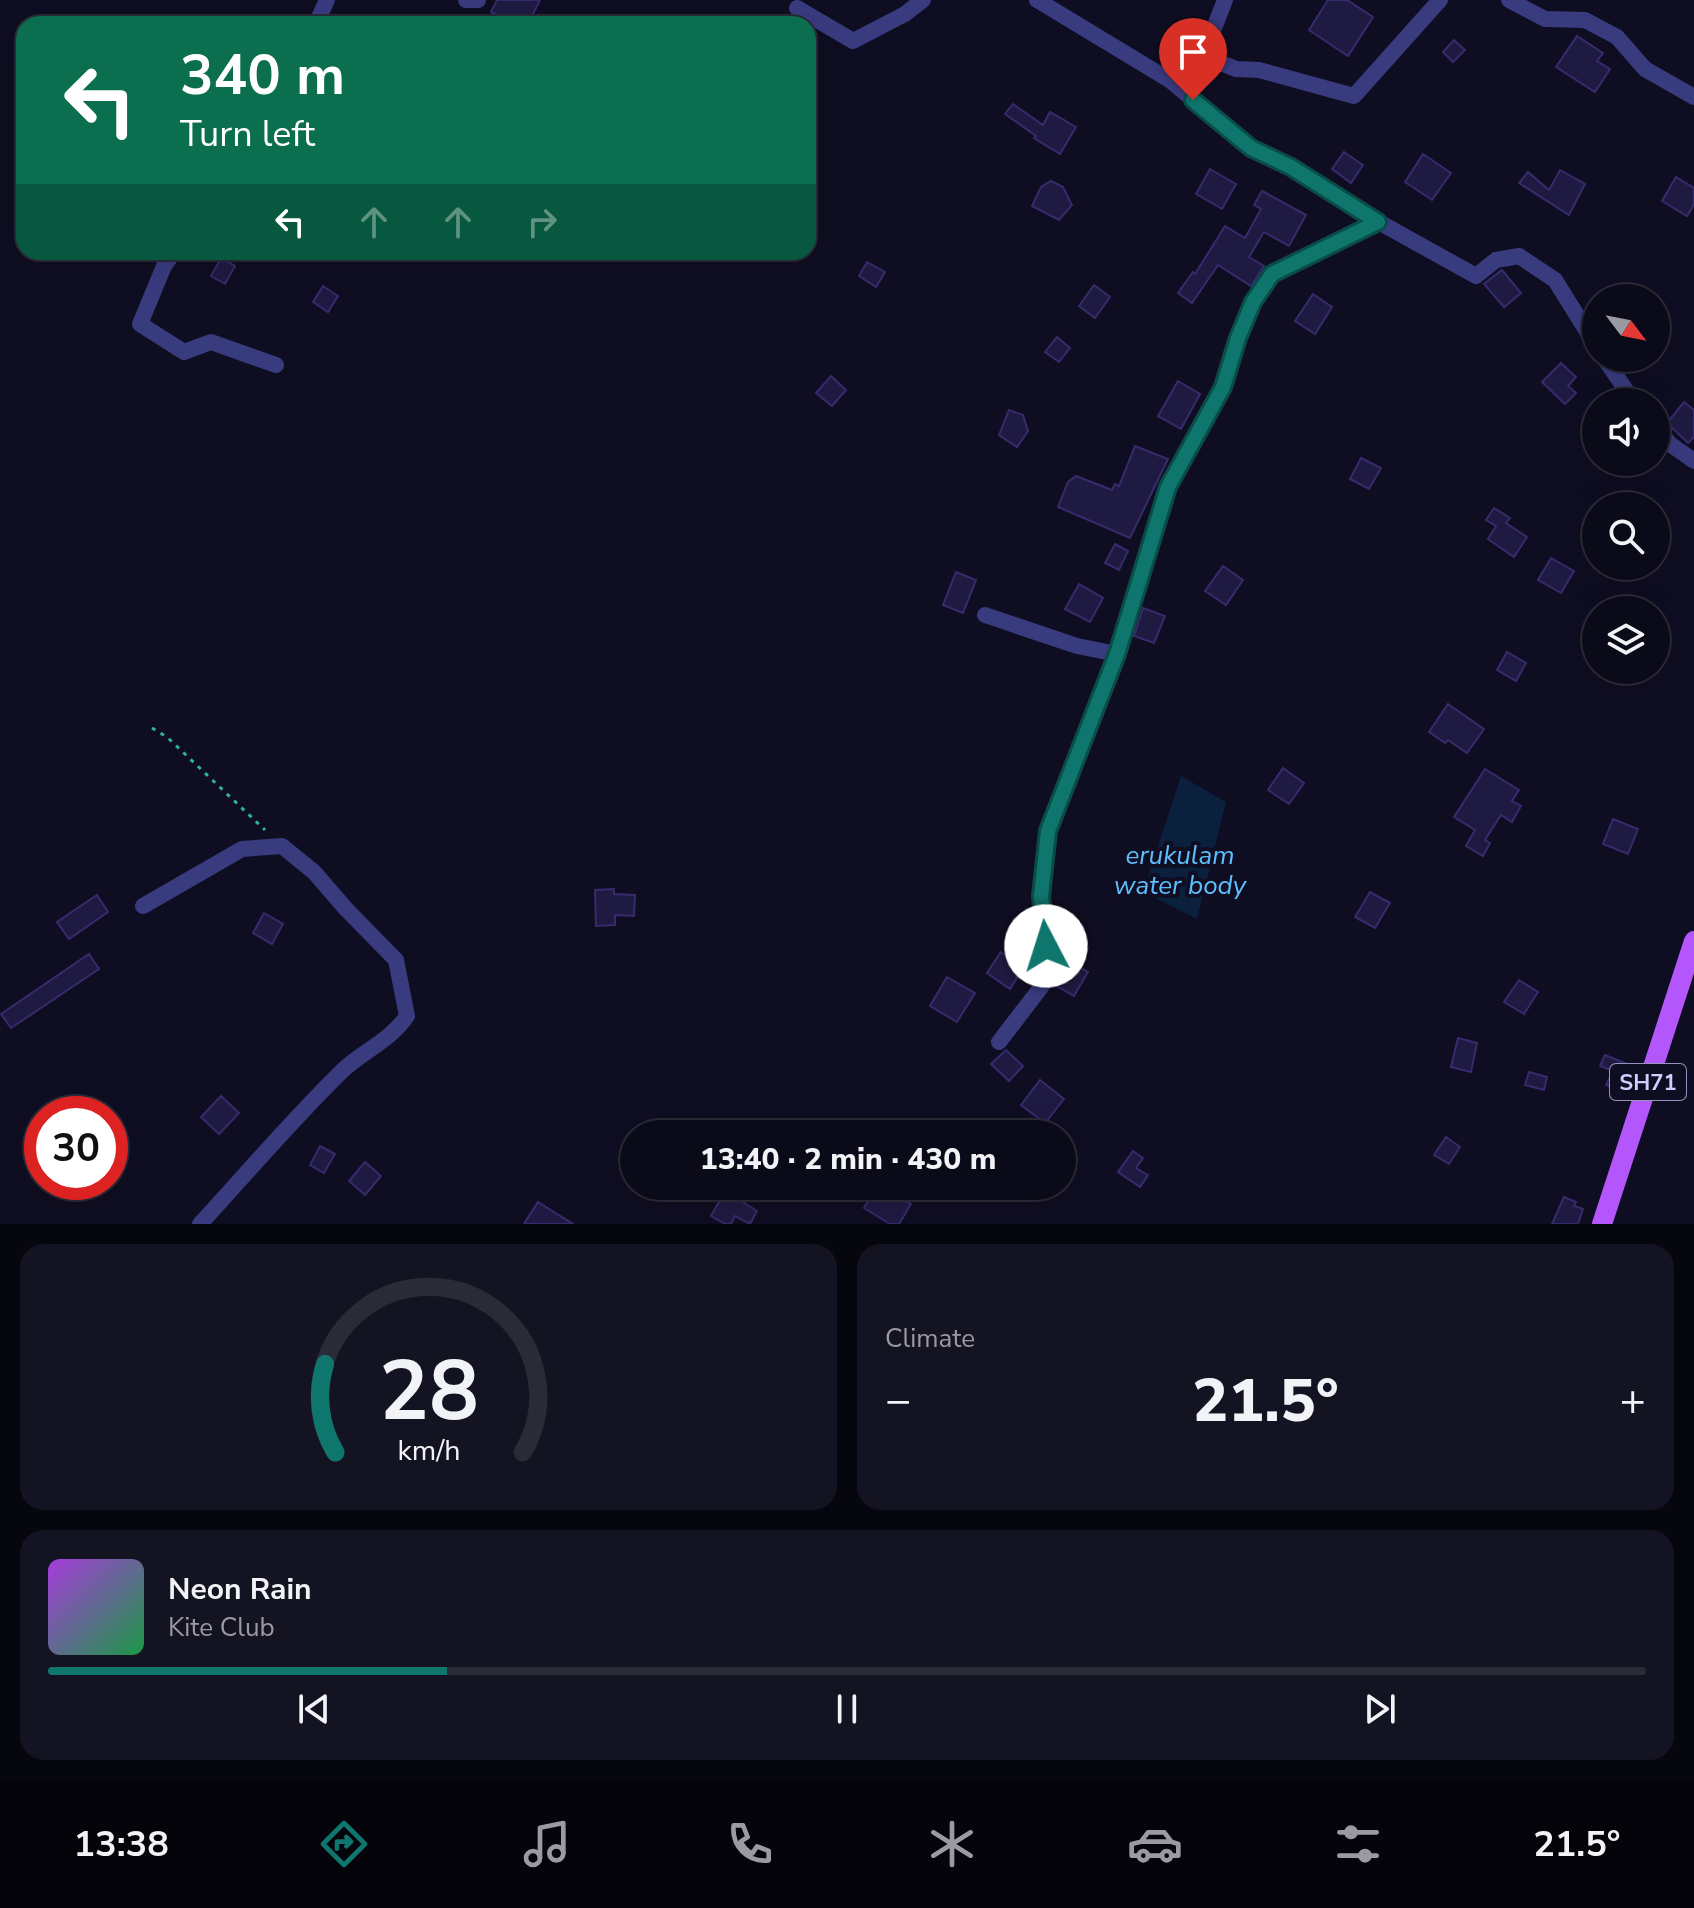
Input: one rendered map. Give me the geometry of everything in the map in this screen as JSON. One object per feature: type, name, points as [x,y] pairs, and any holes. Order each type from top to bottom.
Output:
[{"type":"main road","name":"SH71","points":[[1602,1224],[1694,941]]},
{"type":"street","points":[[466,0],[478,0]]},
{"type":"street","points":[[816,19],[853,41],[905,14],[923,0]]},
{"type":"street","points":[[1037,0],[1171,81],[1251,148],[1291,167],[1378,222],[1476,276],[1496,260],[1519,256],[1555,280],[1582,323]]},
{"type":"street","points":[[1225,0],[1203,56],[1236,69],[1259,70],[1354,96],[1440,0]]},
{"type":"street","points":[[1509,0],[1545,19],[1585,20],[1617,37],[1645,69],[1694,97]]},
{"type":"street","points":[[797,8],[811,16]]},
{"type":"street","points":[[999,1042],[1042,986],[1046,946],[1041,896],[1048,831],[1117,654],[1168,487],[1223,387],[1253,302],[1272,274],[1378,222]]},
{"type":"street","points":[[168,260],[140,324],[184,352],[211,342],[276,365]]},
{"type":"street","points":[[1670,444],[1694,461]]},
{"type":"street","points":[[985,615],[1077,646],[1117,654]]},
{"type":"street","points":[[143,906],[242,849],[282,846],[314,872],[396,960],[407,1016],[400,1027],[364,1052],[318,1095],[200,1224]]},
{"type":"path","points":[[152,728],[167,737],[282,846]]},
{"type":"water","name":"erukulam water body","points":[[1181,776],[1226,802],[1197,919],[1143,892]]},
{"type":"building","points":[[497,0],[540,0],[532,16],[499,16],[491,12]]},
{"type":"building","points":[[1328,0],[1347,0],[1373,17],[1348,56],[1309,30]]},
{"type":"building","points":[[1577,36],[1603,53],[1597,61],[1610,69],[1595,92],[1556,67]]},
{"type":"building","points":[[1454,40],[1465,50],[1453,62],[1443,52]]},
{"type":"building","points":[[1013,104],[1043,125],[1050,112],[1076,127],[1060,154],[1005,114]]},
{"type":"building","points":[[1344,152],[1363,165],[1351,183],[1332,169]]},
{"type":"building","points":[[1423,154],[1451,173],[1432,200],[1405,182]]},
{"type":"building","points":[[1210,169],[1236,184],[1222,209],[1196,194]]},
{"type":"building","points":[[1560,170],[1585,184],[1569,215],[1519,183],[1528,172],[1549,190]]},
{"type":"building","points":[[1676,177],[1694,188],[1694,204],[1687,216],[1662,201]]},
{"type":"building","points":[[1051,181],[1063,187],[1072,205],[1059,220],[1032,206],[1041,187]]},
{"type":"building","points":[[1262,191],[1306,215],[1289,246],[1264,232],[1249,257],[1264,266],[1251,286],[1218,265],[1192,303],[1178,293],[1193,272],[1195,274],[1225,226],[1245,238],[1261,209],[1254,205]]},
{"type":"building","points":[[220,260],[235,266],[225,284],[211,276]]},
{"type":"building","points":[[867,262],[885,272],[876,287],[859,276]]},
{"type":"building","points":[[1502,270],[1521,293],[1504,307],[1484,284]]},
{"type":"building","points":[[1094,285],[1110,297],[1095,318],[1079,306]]},
{"type":"building","points":[[323,286],[338,296],[328,312],[313,302]]},
{"type":"building","points":[[1313,294],[1332,307],[1315,334],[1295,321]]},
{"type":"building","points":[[1057,337],[1070,348],[1059,362],[1045,352]]},
{"type":"building","points":[[1561,363],[1576,377],[1568,386],[1576,393],[1565,404],[1542,382]]},
{"type":"building","points":[[831,376],[846,390],[832,406],[816,393]]},
{"type":"building","points":[[1178,381],[1200,394],[1181,429],[1158,416]]},
{"type":"building","points":[[1684,402],[1694,410],[1694,437],[1688,443],[1670,426],[1670,419]]},
{"type":"building","points":[[1009,410],[1023,415],[1028,431],[1017,447],[999,435]]},
{"type":"building","points":[[1135,446],[1168,459],[1130,538],[1058,507],[1068,482],[1076,476],[1112,490],[1115,484],[1119,486]]},
{"type":"building","points":[[1361,458],[1381,468],[1369,489],[1350,479]]},
{"type":"building","points":[[1494,508],[1510,518],[1506,523],[1527,537],[1514,557],[1488,539],[1496,526],[1486,520]]},
{"type":"building","points":[[1115,544],[1128,551],[1119,570],[1105,563]]},
{"type":"building","points":[[1551,558],[1574,571],[1561,593],[1538,580]]},
{"type":"building","points":[[1223,566],[1243,580],[1226,605],[1205,591]]},
{"type":"building","points":[[956,572],[976,580],[963,613],[943,605]]},
{"type":"building","points":[[1079,584],[1103,598],[1090,622],[1065,609]]},
{"type":"building","points":[[1143,608],[1165,616],[1154,643],[1134,636]]},
{"type":"building","points":[[1507,652],[1526,663],[1516,681],[1497,670]]},
{"type":"building","points":[[1448,704],[1484,729],[1467,753],[1429,732]]},
{"type":"building","points":[[1283,768],[1304,783],[1289,804],[1268,790]]},
{"type":"building","points":[[1485,769],[1519,790],[1512,801],[1521,806],[1512,822],[1501,815],[1485,840],[1490,843],[1483,856],[1466,846],[1475,830],[1454,817]]},
{"type":"building","points":[[1613,819],[1638,829],[1628,854],[1603,844]]},
{"type":"building","points":[[614,889],[614,894],[635,895],[634,916],[615,915],[615,925],[596,926],[595,890]]},
{"type":"building","points":[[1370,892],[1390,903],[1375,928],[1355,917]]},
{"type":"building","points":[[97,895],[108,912],[69,939],[57,922]]},
{"type":"building","points":[[264,913],[283,924],[272,944],[253,933]]},
{"type":"building","points":[[1001,952],[1024,967],[1010,989],[987,973]]},
{"type":"building","points":[[89,954],[99,969],[11,1028],[1,1014]]},
{"type":"building","points":[[1066,960],[1088,972],[1074,996],[1053,984]]},
{"type":"building","points":[[947,977],[975,993],[957,1022],[930,1006]]},
{"type":"building","points":[[1519,980],[1538,992],[1524,1014],[1504,1002]]},
{"type":"building","points":[[1458,1038],[1477,1043],[1471,1072],[1451,1067]]},
{"type":"building","points":[[1006,1050],[1023,1066],[1009,1081],[991,1064]]},
{"type":"building","points":[[1605,1055],[1632,1066],[1617,1090],[1606,1085],[1613,1071],[1600,1066]]},
{"type":"building","points":[[1529,1072],[1547,1077],[1544,1090],[1525,1085]]},
{"type":"building","points":[[1040,1080],[1064,1099],[1047,1120],[1041,1120],[1021,1105]]},
{"type":"building","points":[[221,1096],[239,1113],[219,1134],[201,1117]]},
{"type":"building","points":[[1446,1137],[1460,1147],[1449,1164],[1434,1155]]},
{"type":"building","points":[[320,1146],[335,1154],[324,1173],[310,1165]]},
{"type":"building","points":[[1133,1151],[1143,1158],[1136,1168],[1148,1175],[1140,1187],[1118,1172]]},
{"type":"building","points":[[365,1162],[381,1176],[365,1195],[349,1181]]},
{"type":"building","points":[[1564,1197],[1583,1209],[1578,1224],[1552,1224]]},
{"type":"building","points":[[720,1200],[746,1200],[744,1203],[757,1211],[750,1224],[735,1216],[731,1224],[725,1224],[711,1216]]},
{"type":"building","points":[[869,1200],[903,1200],[911,1204],[899,1224],[890,1224],[864,1208]]},
{"type":"building","points":[[538,1202],[573,1224],[524,1224]]},
{"type":"route","points":[[1046,946],[1041,896],[1048,831],[1117,654],[1168,487],[1223,387],[1253,302],[1272,274],[1378,222],[1291,167],[1251,148],[1193,100]]}]
